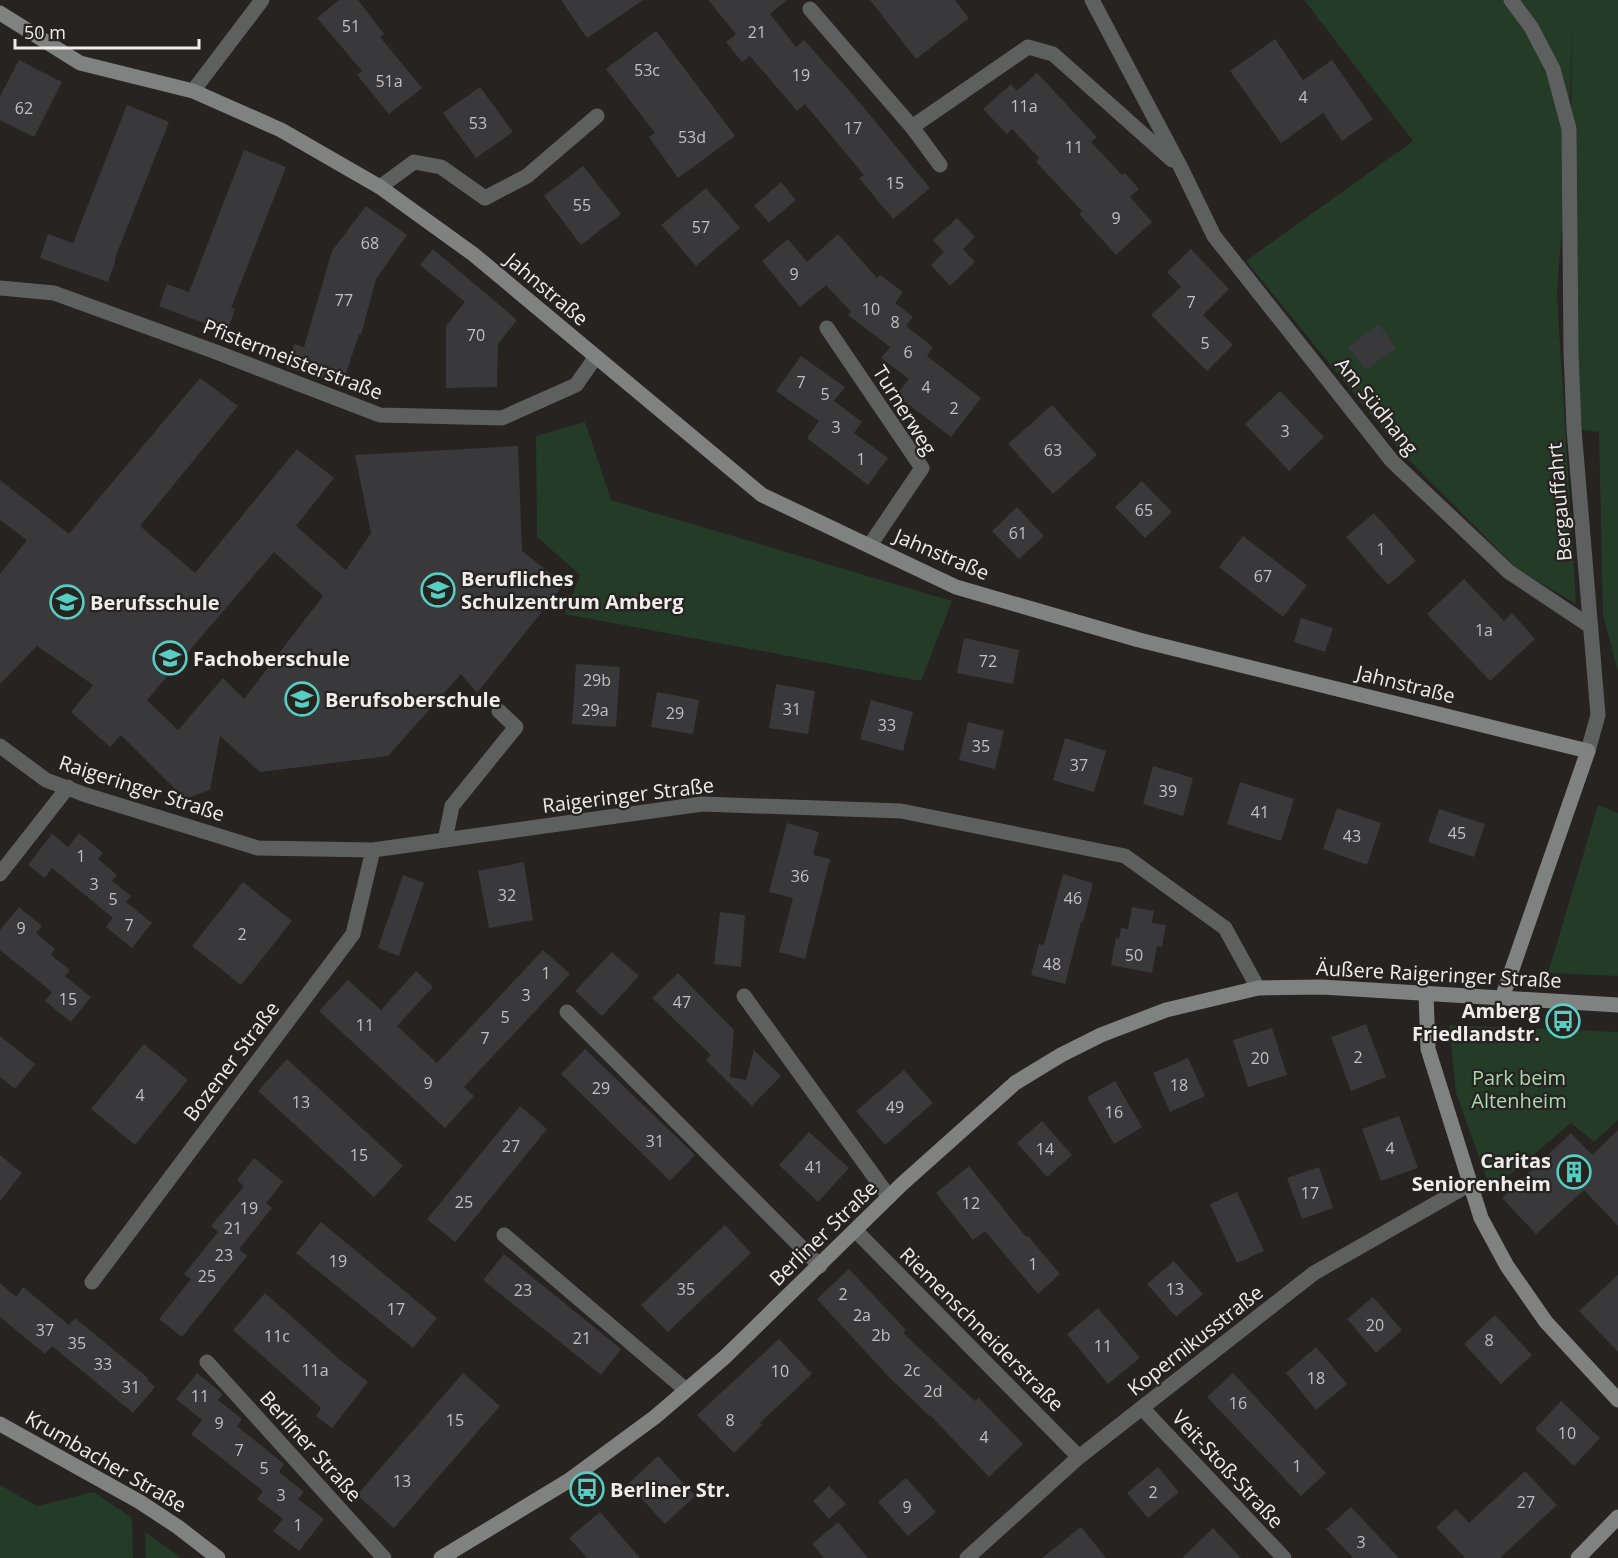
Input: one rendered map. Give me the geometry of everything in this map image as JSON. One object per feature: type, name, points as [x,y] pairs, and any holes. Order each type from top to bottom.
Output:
[{"type":"street","points":[[193,91],[262,0]]},
{"type":"street","name":"Am Südhang","points":[[1092,0],[1181,168],[1214,236],[1392,461],[1509,572],[1590,626]]},
{"type":"street","name":"Bergauffahrt","points":[[1502,998],[1588,751],[1598,716],[1572,396],[1569,129],[1552,69],[1531,27],[1511,0]]},
{"type":"street","points":[[810,9],[912,127],[940,165]]},
{"type":"street","name":"Jahnstraße","points":[[0,13],[80,63],[193,91],[281,130],[380,187],[473,254],[762,495],[956,587],[1127,637],[1588,751]]},
{"type":"street","name":"Am Südhang","points":[[912,127],[1029,47],[1053,54],[1181,168]]},
{"type":"street","points":[[380,187],[414,162],[441,167],[485,198],[527,176],[597,116]]},
{"type":"street","name":"Pfistermeisterstraße","points":[[0,288],[54,293],[380,415],[502,418],[576,385],[596,358]]},
{"type":"street","name":"Turnerweg","points":[[827,328],[922,468],[870,545]]},
{"type":"street","points":[[445,840],[452,806],[516,727],[499,711]]},
{"type":"street","name":"Raigeringer Straße","points":[[0,746],[46,780],[86,795],[258,848],[373,850],[702,804],[901,811],[1125,856],[1225,928],[1258,988]]},
{"type":"street","points":[[0,874],[68,787]]},
{"type":"street","name":"Bozener Straße","points":[[92,1282],[352,934],[373,850]]},
{"type":"street","name":"Äußere Raigeringer Straße","points":[[1258,988],[1322,987],[1618,1005]]},
{"type":"street","name":"Berliner Straße","points":[[441,1558],[568,1481],[655,1417],[725,1357],[889,1197],[1015,1083],[1061,1055],[1101,1035],[1166,1010],[1258,988]]},
{"type":"street","points":[[1426,994],[1428,1048],[1481,1218],[1507,1266],[1546,1322],[1618,1400]]},
{"type":"street","points":[[744,996],[889,1197]]},
{"type":"street","points":[[567,1012],[820,1266]]},
{"type":"street","name":"Kopernikusstraße","points":[[967,1558],[1079,1457],[1314,1273],[1470,1184]]},
{"type":"street","name":"Riemenschneiderstraße","points":[[855,1230],[1079,1457]]},
{"type":"street","points":[[504,1235],[686,1390]]},
{"type":"street","name":"Berliner Straße","points":[[207,1362],[384,1558]]},
{"type":"street","name":"Veit-Stoß-Straße","points":[[1142,1408],[1284,1558]]},
{"type":"street","name":"Krumbacher Straße","points":[[0,1424],[140,1502],[178,1527],[218,1558]]},
{"type":"street","points":[[1578,1558],[1618,1517]]},
{"type":"green space","points":[[1304,0],[1618,0],[1618,672],[1603,615],[1599,432],[1574,429],[1570,232],[1572,27],[1569,129],[1557,294],[1576,604],[1517,569],[1403,454],[1246,261],[1413,141]]},
{"type":"green space","points":[[585,422],[611,500],[952,601],[921,681],[565,614],[580,575],[537,537],[536,436]]},
{"type":"green space","points":[[1598,805],[1618,813],[1618,976],[1548,973]]},
{"type":"green space","name":"Park beim Altenheim","points":[[1449,1025],[1618,1032],[1618,1120],[1594,1142],[1571,1123],[1491,1191],[1456,1093]]},
{"type":"green space","points":[[0,1485],[37,1506],[94,1492],[132,1518],[133,1558],[0,1558]]},
{"type":"green space","points":[[145,1532],[181,1558],[146,1558]]},
{"type":"building","points":[[339,0],[358,0],[384,34],[380,37],[422,88],[389,114],[357,75],[362,71],[317,18]]},
{"type":"building","points":[[561,0],[643,0],[587,38]]},
{"type":"building","points":[[708,0],[787,0],[770,14],[796,47],[804,40],[855,97],[930,188],[893,219],[859,178],[864,175],[805,104],[797,111],[750,56],[742,62],[726,42],[736,34]]},
{"type":"building","points":[[870,0],[955,0],[969,18],[916,59]]},
{"type":"building","points":[[656,31],[735,136],[678,178],[649,137],[655,133],[606,69]]},
{"type":"building","points":[[1275,39],[1303,80],[1332,60],[1373,119],[1342,141],[1323,113],[1281,143],[1230,71]]},
{"type":"building","points":[[19,60],[62,82],[34,137],[0,120],[0,96]]},
{"type":"building","points":[[1037,73],[1097,137],[1091,142],[1122,175],[1125,173],[1139,189],[1130,197],[1152,222],[1116,255],[1079,214],[1082,211],[1036,162],[1039,158],[1012,129],[1007,134],[983,109],[1011,84],[1017,91]]},
{"type":"building","points":[[480,87],[513,132],[476,158],[443,113]]},
{"type":"building","points":[[127,105],[169,122],[115,258],[108,282],[40,258],[48,234],[73,243]]},
{"type":"building","points":[[244,150],[286,167],[231,308],[235,309],[227,332],[159,306],[167,284],[189,292]]},
{"type":"building","points":[[583,166],[621,214],[581,245],[544,196]]},
{"type":"building","points":[[781,182],[796,200],[769,223],[754,206]]},
{"type":"building","points":[[706,188],[740,228],[696,266],[661,225]]},
{"type":"building","points":[[366,206],[407,235],[376,279],[361,335],[359,334],[342,385],[286,367],[294,344],[304,347],[332,251]]},
{"type":"building","points":[[957,218],[975,237],[963,249],[975,262],[950,286],[931,265],[944,252],[933,240]]},
{"type":"building","points":[[838,234],[877,278],[880,275],[903,292],[895,303],[913,317],[906,326],[933,347],[927,356],[981,398],[951,437],[896,395],[909,379],[881,358],[890,347],[848,315],[851,312],[826,285],[800,307],[762,261],[788,239],[807,262]]},
{"type":"building","points":[[433,249],[517,320],[498,344],[497,387],[446,388],[446,326],[465,302],[420,265]]},
{"type":"building","points":[[1191,249],[1229,289],[1203,315],[1233,345],[1207,371],[1151,315],[1181,287],[1167,272]]},
{"type":"building","points":[[1379,324],[1396,348],[1366,370],[1348,347]]},
{"type":"building","points":[[801,356],[845,387],[834,401],[862,422],[854,433],[888,458],[868,485],[807,438],[819,421],[776,391]]},
{"type":"building","name":"Berufliches Schulzentrum Amberg","points":[[200,378],[238,406],[140,526],[195,573],[297,449],[334,478],[296,526],[346,570],[371,533],[355,455],[518,446],[522,551],[564,584],[477,693],[461,674],[388,756],[260,772],[220,736],[210,790],[185,799],[121,735],[110,747],[71,712],[93,685],[37,646],[0,684],[0,574],[27,540],[0,520],[0,480],[69,534]],"holes":[[[274,552],[323,596],[244,699],[223,678],[178,730],[147,700]]]},
{"type":"building","points":[[1280,391],[1324,437],[1289,471],[1245,424]]},
{"type":"building","points":[[1052,405],[1097,455],[1053,494],[1008,444]]},
{"type":"building","points":[[1142,481],[1172,512],[1145,538],[1115,507]]},
{"type":"building","points":[[1017,507],[1044,536],[1019,559],[992,531]]},
{"type":"building","points":[[1374,513],[1416,561],[1388,585],[1346,537]]},
{"type":"building","points":[[1243,536],[1307,585],[1283,617],[1219,567]]},
{"type":"building","points":[[1464,579],[1504,621],[1512,613],[1535,639],[1490,681],[1427,614]]},
{"type":"building","points":[[1301,618],[1333,628],[1325,652],[1294,642]]},
{"type":"building","points":[[964,638],[1019,650],[1013,684],[957,673]]},
{"type":"building","points":[[576,664],[620,667],[616,727],[572,724]]},
{"type":"building","points":[[776,684],[815,691],[808,734],[769,728]]},
{"type":"building","points":[[657,692],[699,700],[693,734],[651,727]]},
{"type":"building","points":[[871,700],[913,712],[903,751],[860,739]]},
{"type":"building","points":[[968,722],[1004,731],[995,769],[959,760]]},
{"type":"building","points":[[1065,738],[1106,751],[1094,792],[1053,780]]},
{"type":"building","points":[[1153,766],[1193,778],[1183,816],[1143,804]]},
{"type":"building","points":[[1240,782],[1294,799],[1281,841],[1227,824]]},
{"type":"building","points":[[1337,808],[1381,823],[1367,865],[1323,849]]},
{"type":"building","points":[[1439,809],[1485,824],[1474,857],[1428,842]]},
{"type":"building","points":[[787,823],[819,832],[813,855],[830,859],[805,959],[779,952],[793,898],[769,892]]},
{"type":"building","points":[[79,833],[103,853],[98,859],[117,875],[112,881],[131,896],[126,902],[152,923],[132,948],[106,927],[113,918],[52,868],[45,878],[28,865],[52,834],[68,847]]},
{"type":"building","points":[[524,862],[533,920],[489,928],[478,871]]},
{"type":"building","points":[[1063,874],[1093,883],[1065,984],[1031,975],[1039,944],[1044,945]]},
{"type":"building","points":[[403,875],[424,883],[399,956],[378,948]]},
{"type":"building","points":[[243,882],[292,921],[241,985],[192,946]]},
{"type":"building","points":[[19,907],[42,926],[36,933],[55,949],[51,955],[70,970],[65,976],[91,997],[71,1022],[45,1001],[52,992],[0,950],[0,930]]},
{"type":"building","points":[[1132,907],[1154,911],[1152,923],[1166,925],[1162,947],[1157,946],[1152,973],[1111,965],[1116,938],[1119,939],[1121,928],[1128,929]]},
{"type":"building","points":[[720,912],[745,915],[741,967],[714,964]]},
{"type":"building","points":[[543,950],[570,974],[464,1087],[474,1096],[445,1128],[319,1011],[348,980],[381,1010],[416,971],[433,987],[397,1026],[437,1063]]},
{"type":"building","points":[[612,952],[639,976],[602,1016],[575,991]]},
{"type":"building","points":[[678,973],[734,1030],[730,1077],[746,1080],[754,1050],[781,1076],[752,1106],[706,1060],[711,1055],[652,998]]},
{"type":"building","points":[[1366,1024],[1386,1077],[1351,1091],[1331,1037]]},
{"type":"building","points":[[1272,1028],[1287,1075],[1248,1087],[1233,1040]]},
{"type":"building","points":[[0,1036],[35,1064],[15,1089],[0,1077]]},
{"type":"building","points":[[144,1044],[188,1080],[135,1145],[91,1109]]},
{"type":"building","points":[[585,1049],[695,1155],[670,1181],[561,1074]]},
{"type":"building","points":[[1188,1058],[1205,1096],[1170,1112],[1153,1073]]},
{"type":"building","points":[[287,1059],[403,1166],[374,1197],[258,1091]]},
{"type":"building","points":[[904,1070],[933,1103],[885,1145],[856,1111]]},
{"type":"building","points":[[1115,1081],[1142,1127],[1114,1144],[1087,1097]]},
{"type":"building","points":[[520,1106],[547,1129],[455,1242],[427,1219]]},
{"type":"building","points":[[1399,1116],[1418,1168],[1381,1181],[1362,1129]]},
{"type":"building","points":[[1042,1121],[1072,1155],[1047,1177],[1017,1143]]},
{"type":"building","name":"Caritas Seniorenheim","points":[[1618,1130],[1618,1226],[1584,1190],[1536,1234],[1502,1198],[1571,1133],[1592,1155]]},
{"type":"building","points":[[809,1132],[849,1168],[818,1202],[779,1165]]},
{"type":"building","points":[[0,1155],[22,1173],[0,1201]]},
{"type":"building","points":[[254,1158],[283,1182],[266,1203],[272,1208],[239,1249],[247,1256],[182,1337],[159,1319],[191,1279],[184,1274],[218,1232],[211,1226],[244,1186],[237,1180]]},
{"type":"building","points":[[969,1166],[1026,1237],[1028,1236],[1060,1274],[1038,1294],[985,1231],[973,1240],[936,1193]]},
{"type":"building","points":[[1319,1167],[1333,1208],[1302,1219],[1287,1178]]},
{"type":"building","points":[[1237,1192],[1264,1251],[1237,1263],[1210,1204]]},
{"type":"building","points":[[321,1222],[437,1318],[413,1348],[296,1253]]},
{"type":"building","points":[[725,1225],[751,1253],[668,1332],[641,1305]]},
{"type":"building","points":[[504,1254],[621,1349],[601,1375],[483,1280]]},
{"type":"building","points":[[1174,1261],[1203,1294],[1176,1317],[1147,1284]]},
{"type":"building","points":[[849,1269],[906,1330],[903,1333],[975,1401],[979,1398],[1023,1444],[989,1477],[930,1415],[887,1375],[817,1299]]},
{"type":"building","points":[[1618,1275],[1618,1352],[1579,1311]]},
{"type":"building","points":[[0,1283],[16,1297],[23,1287],[69,1325],[75,1318],[148,1378],[147,1380],[155,1387],[133,1413],[52,1346],[45,1354],[0,1317]]},
{"type":"building","points":[[265,1293],[368,1382],[332,1428],[316,1416],[321,1408],[233,1330]]},
{"type":"building","points":[[1373,1297],[1402,1330],[1376,1353],[1347,1319]]},
{"type":"building","points":[[1098,1308],[1140,1358],[1108,1384],[1067,1334]]},
{"type":"building","points":[[1495,1315],[1532,1355],[1501,1384],[1464,1344]]},
{"type":"building","points":[[779,1339],[812,1374],[760,1423],[762,1425],[734,1453],[697,1415]]},
{"type":"building","points":[[1316,1347],[1347,1384],[1316,1410],[1286,1373]]},
{"type":"building","points":[[197,1373],[223,1394],[218,1400],[242,1419],[237,1426],[284,1464],[279,1472],[304,1492],[298,1499],[324,1519],[299,1551],[273,1531],[283,1519],[257,1499],[263,1491],[191,1434],[202,1420],[176,1399]]},
{"type":"building","points":[[463,1373],[500,1406],[394,1528],[357,1495]]},
{"type":"building","points":[[1233,1373],[1326,1473],[1301,1496],[1207,1397]]},
{"type":"building","points":[[1561,1401],[1600,1438],[1574,1466],[1535,1429]]},
{"type":"building","points":[[658,1456],[695,1496],[665,1524],[628,1484]]},
{"type":"building","points":[[1158,1467],[1179,1492],[1148,1518],[1127,1493]]},
{"type":"building","points":[[1525,1471],[1557,1505],[1500,1558],[1465,1558],[1436,1527],[1456,1509],[1469,1523]]},
{"type":"building","points":[[906,1478],[936,1512],[908,1536],[878,1502]]},
{"type":"building","points":[[829,1486],[846,1504],[829,1519],[813,1501]]},
{"type":"building","points":[[1351,1507],[1399,1558],[1353,1558],[1326,1529]]},
{"type":"building","points":[[600,1512],[640,1558],[587,1558],[569,1538]]},
{"type":"building","points":[[838,1522],[868,1558],[824,1558],[812,1544]]},
{"type":"building","points":[[1081,1527],[1106,1558],[1042,1558]]},
{"type":"building","points":[[1213,1528],[1241,1558],[1182,1558]]},
{"type":"place","name":"Berufliches Schulzentrum Amberg","points":[[438,590]]},
{"type":"place","name":"Berufsschule","points":[[67,602]]},
{"type":"place","name":"Fachoberschule","points":[[170,658]]},
{"type":"place","name":"Berufsoberschule","points":[[302,699]]},
{"type":"place","name":"Amberg Friedlandstr.","points":[[1563,1021]]},
{"type":"place","name":"Caritas Seniorenheim","points":[[1574,1172]]},
{"type":"place","name":"Berliner Str.","points":[[587,1489]]}]
